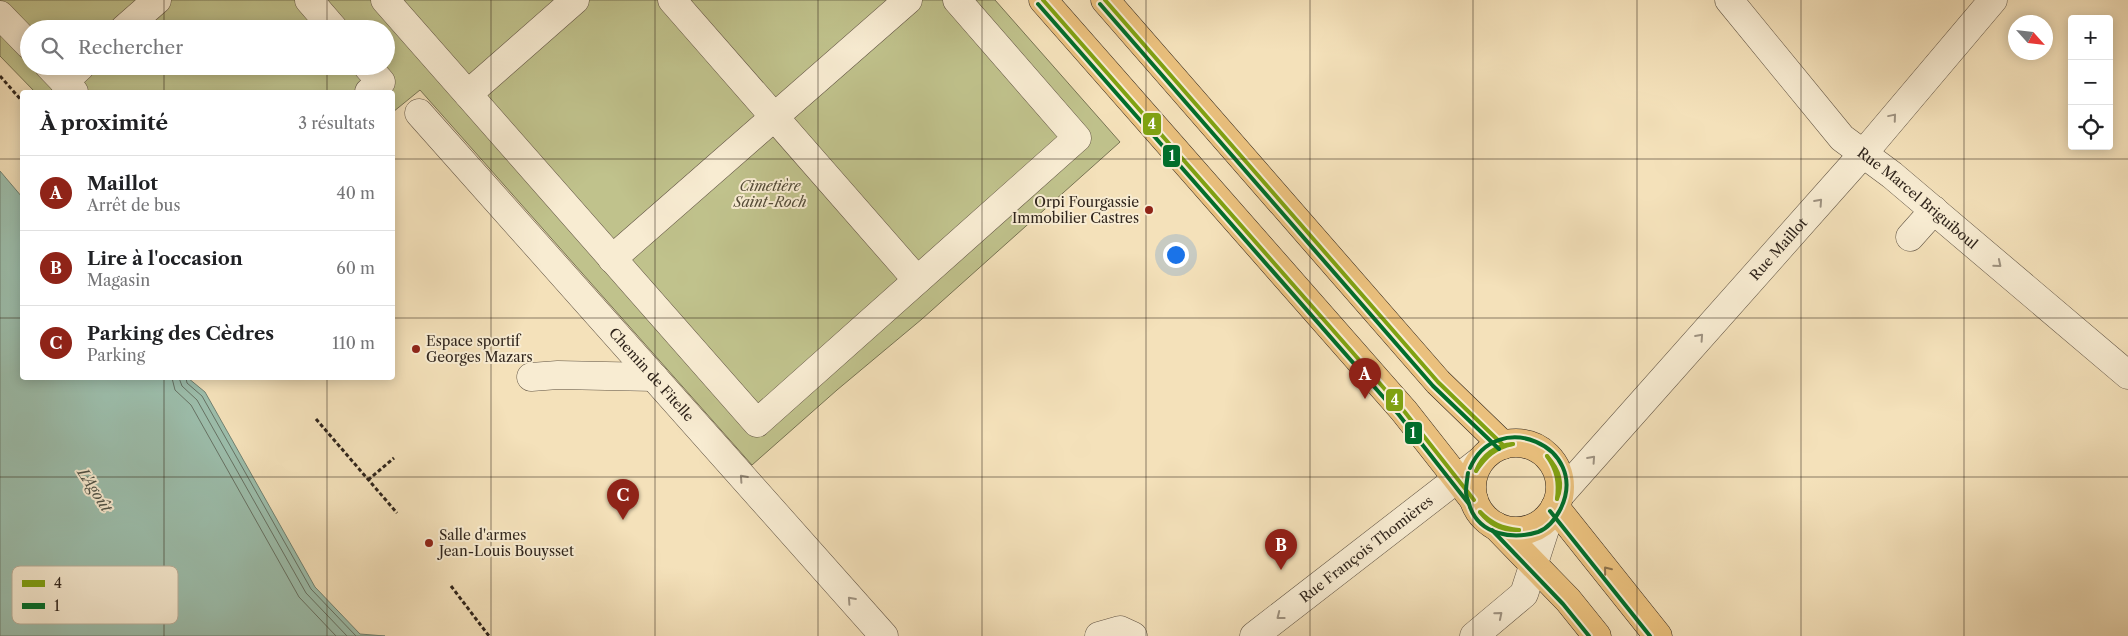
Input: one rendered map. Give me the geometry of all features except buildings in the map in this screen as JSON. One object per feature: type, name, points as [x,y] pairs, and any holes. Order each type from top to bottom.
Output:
[{"type":"main road","points":[[1043,0],[1404,411],[1474,500]]},
{"type":"main road","points":[[1105,0],[1438,382],[1503,445]]},
{"type":"main road","points":[[1496,526],[1510,530],[1524,530],[1537,526],[1555,506],[1560,480],[1558,473],[1546,454],[1533,446],[1518,442],[1503,445],[1490,451],[1480,462],[1474,474],[1472,487],[1474,500],[1478,511],[1496,526],[1568,600],[1598,636]]},
{"type":"main road","points":[[1555,506],[1658,636]]},
{"type":"street","points":[[134,20],[157,0]]},
{"type":"street","points":[[309,0],[326,20]]},
{"type":"street","points":[[385,0],[757,423],[1077,138],[957,0]]},
{"type":"street","points":[[468,94],[575,0]]},
{"type":"street","points":[[672,0],[917,280]]},
{"type":"street","points":[[612,259],[908,0]]},
{"type":"street","name":"Rue Marcel Briguiboul","points":[[1729,0],[1842,138],[1862,155],[1892,175],[2128,375]]},
{"type":"street","name":"Rue Maillot","points":[[1555,506],[1862,155],[1993,0]]},
{"type":"street","points":[[0,14],[20,35]]},
{"type":"street","points":[[372,90],[381,82],[375,75]]},
{"type":"street","name":"Chemin de Fitelle","points":[[419,113],[884,636]]},
{"type":"street","points":[[1910,237],[1934,210]]},
{"type":"street","points":[[531,377],[558,375],[654,377]]},
{"type":"street","name":"Rue François Thomières","points":[[1254,636],[1480,462]]},
{"type":"street","points":[[1474,636],[1524,594],[1555,506]]},
{"type":"street","points":[[1524,594],[1568,600]]},
{"type":"street","points":[[1099,636],[1120,630],[1133,636]]},
{"type":"path","points":[[0,76],[20,99]]},
{"type":"path","points":[[316,419],[397,513]]},
{"type":"path","points":[[368,480],[394,458]]},
{"type":"path","points":[[451,586],[489,636]]},
{"type":"green space","name":"Cimetière Saint-Roch","points":[[0,0],[995,0],[1120,142],[922,319],[837,390],[752,465],[420,90],[395,110],[395,90],[33,90],[0,56]]},
{"type":"water","name":"L'Agoût","points":[[0,171],[20,195],[20,380],[190,380],[205,392],[315,587],[360,634],[385,636],[0,636]]},
{"type":"transit line","name":"4","points":[[1043,0],[1404,411],[1474,500]]},
{"type":"transit line","name":"4","points":[[1105,0],[1438,382],[1503,445]]},
{"type":"transit line","name":"1","points":[[1038,4],[1399,415],[1469,504]]},
{"type":"transit line","name":"1","points":[[1100,4],[1433,386],[1499,449]]},
{"type":"transit line","name":"1","points":[[1468,473],[1466,494],[1470,507],[1481,524],[1498,533],[1518,535],[1538,532],[1552,522],[1561,508],[1566,486],[1563,467],[1552,452],[1536,442],[1518,438],[1499,440],[1483,450],[1470,468]]},
{"type":"transit line","name":"4","points":[[1476,471],[1482,460],[1490,452],[1501,446],[1513,444]]},
{"type":"transit line","name":"4","points":[[1476,471],[1492,453],[1513,444]]},
{"type":"transit line","name":"4","points":[[1547,456],[1559,476],[1560,487],[1557,499]]},
{"type":"transit line","name":"4","points":[[1547,456],[1556,476],[1558,487],[1557,499]]},
{"type":"transit line","name":"1","points":[[1550,511],[1650,636]]},
{"type":"transit line","name":"4","points":[[1480,512],[1498,525],[1519,530]]},
{"type":"transit line","name":"4","points":[[1480,512],[1497,526],[1519,530]]},
{"type":"transit line","name":"1","points":[[1492,530],[1563,604],[1589,636]]},
{"type":"place","name":"Orpi Fourgassie Immobilier Castres","points":[[1149,210]]},
{"type":"place","name":"Espace sportif Georges Mazars","points":[[416,349]]},
{"type":"place","name":"Maillot","points":[[1365,399]]},
{"type":"place","name":"Parking des Cèdres","points":[[623,520]]},
{"type":"place","name":"Salle d'armes Jean-Louis Bouysset","points":[[429,543]]},
{"type":"place","name":"Lire à l'occasion","points":[[1281,570]]}]
